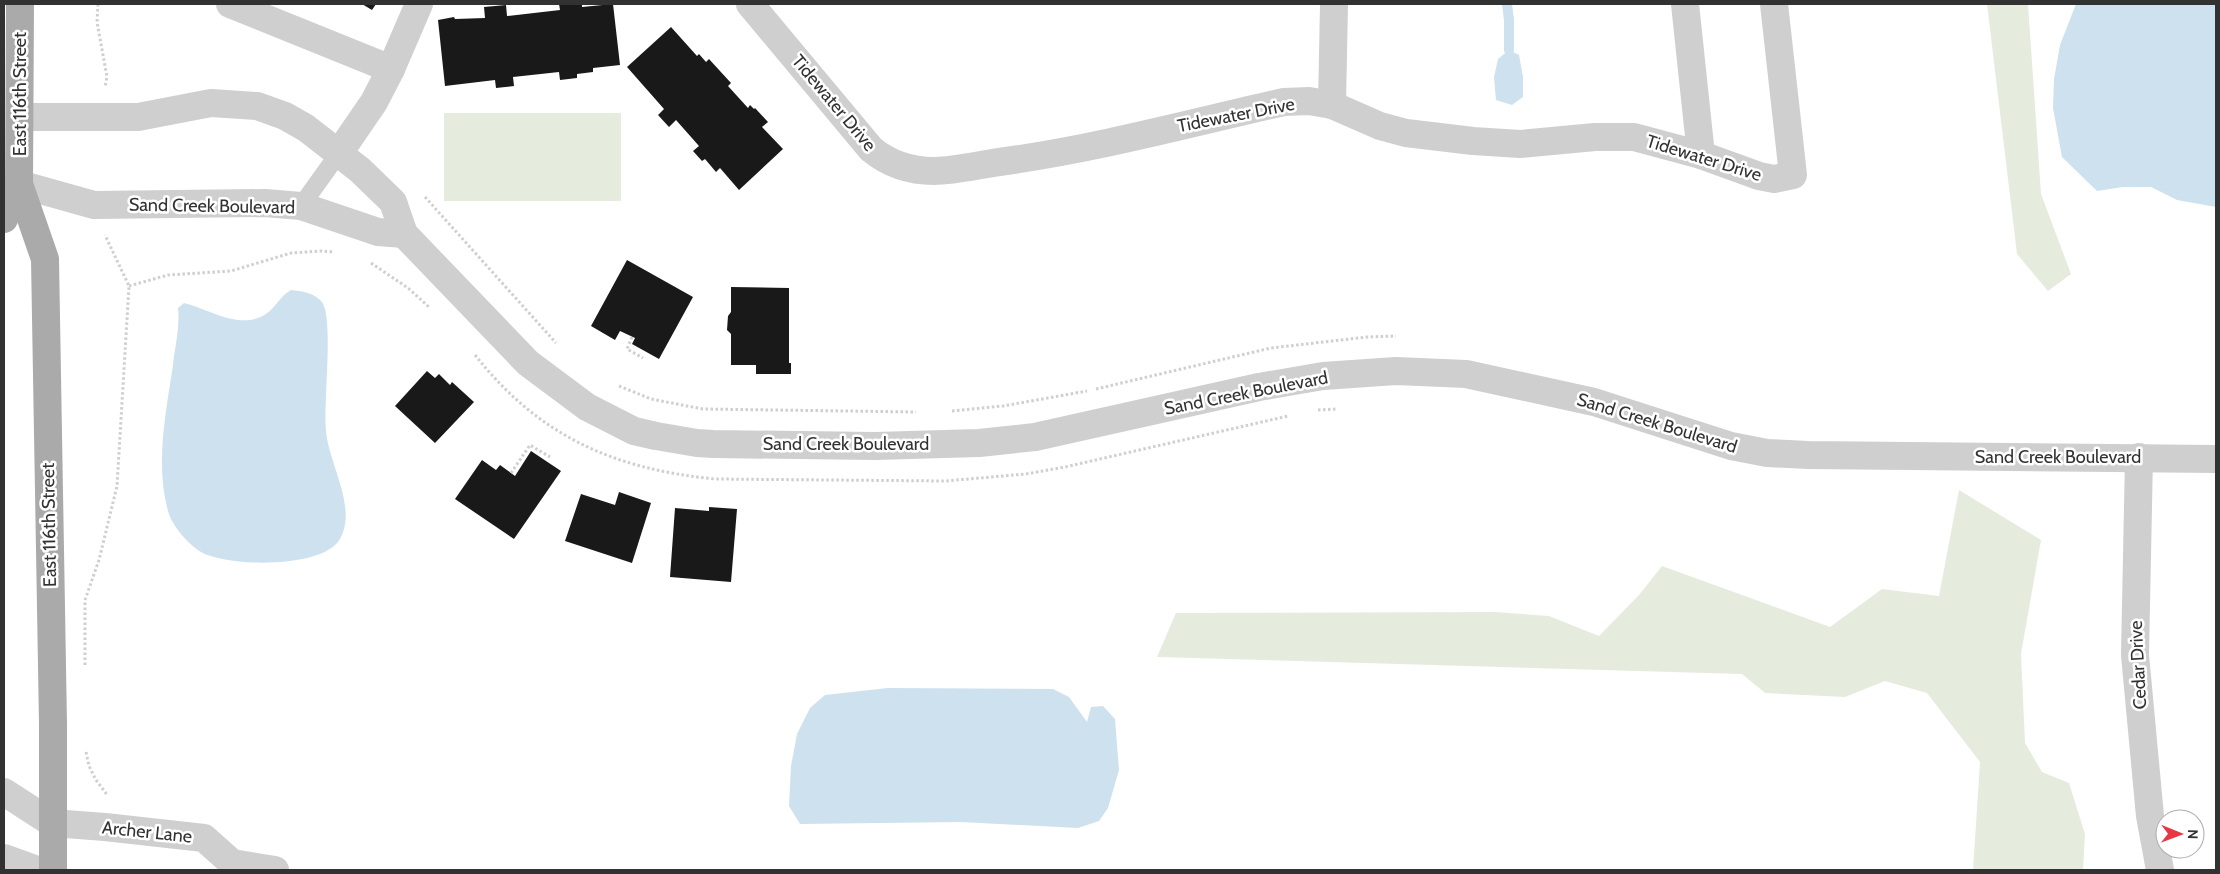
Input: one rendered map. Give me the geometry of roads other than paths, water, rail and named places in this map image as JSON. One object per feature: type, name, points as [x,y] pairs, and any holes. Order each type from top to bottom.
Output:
[{"type":"main road","name":"East 116th Street","points":[[20,4],[19,184],[45,259],[53,724],[53,870]]},
{"type":"main road","name":"East 116th Street","points":[[4,219],[19,184]]},
{"type":"street","points":[[230,4],[391,69]]},
{"type":"street","points":[[339,154],[374,102],[420,4]]},
{"type":"street","name":"Tidewater Drive","points":[[750,4],[871,149],[884,160],[900,166],[934,171],[1042,156],[1099,145],[1284,102],[1309,101],[1332,105],[1380,126],[1406,133],[1520,144],[1596,137],[1634,137],[1701,155],[1759,176],[1774,179],[1793,175],[1774,4]]},
{"type":"street","points":[[1332,105],[1334,4]]},
{"type":"street","points":[[1685,4],[1701,155]]},
{"type":"street","name":"Sand Creek Boulevard","points":[[20,117],[138,117],[211,103],[257,106],[285,116],[306,128],[360,170],[393,202],[404,234],[528,363],[568,395],[609,420],[634,431],[697,444],[875,446],[979,443],[1035,437],[1259,387],[1323,376],[1396,371],[1466,374],[1594,402],[1731,446],[1767,453],[1818,456],[2139,457],[2216,460]]},
{"type":"street","name":"Sand Creek Boulevard","points":[[19,184],[94,205],[265,203],[301,206],[378,232],[404,234]]},
{"type":"street","name":"Cedar Drive","points":[[2139,457],[2135,655],[2150,816],[2160,870]]},
{"type":"street","points":[[4,792],[52,823]]},
{"type":"street","name":"Archer Lane","points":[[52,823],[204,838],[224,866],[274,870]]},
{"type":"street","points":[[4,858],[37,870]]},
{"type":"lane","points":[[301,206],[339,154]]},
{"type":"water","points":[[2076,4],[2216,4],[2216,207],[2177,200],[2151,187],[2123,187],[2097,191],[2062,157],[2053,108],[2054,79],[2060,45]]},
{"type":"water","points":[[1509,50],[1519,55],[1523,77],[1523,97],[1512,105],[1496,100],[1494,77],[1498,59]]},
{"type":"water","points":[[291,290],[316,296],[322,302],[325,311],[328,343],[326,430],[344,499],[345,526],[340,539],[330,549],[315,556],[274,562],[231,561],[214,557],[196,549],[181,534],[170,517],[164,493],[162,475],[163,438],[178,329],[178,308],[184,303],[235,320],[256,319],[266,314]]},
{"type":"water","points":[[888,688],[1053,689],[1069,697],[1087,722],[1091,707],[1103,706],[1115,719],[1119,770],[1108,808],[1099,821],[1078,828],[961,822],[800,824],[789,806],[791,766],[797,734],[810,708],[825,695]]},
{"type":"waterway","points":[[1507,4],[1509,50]]}]
